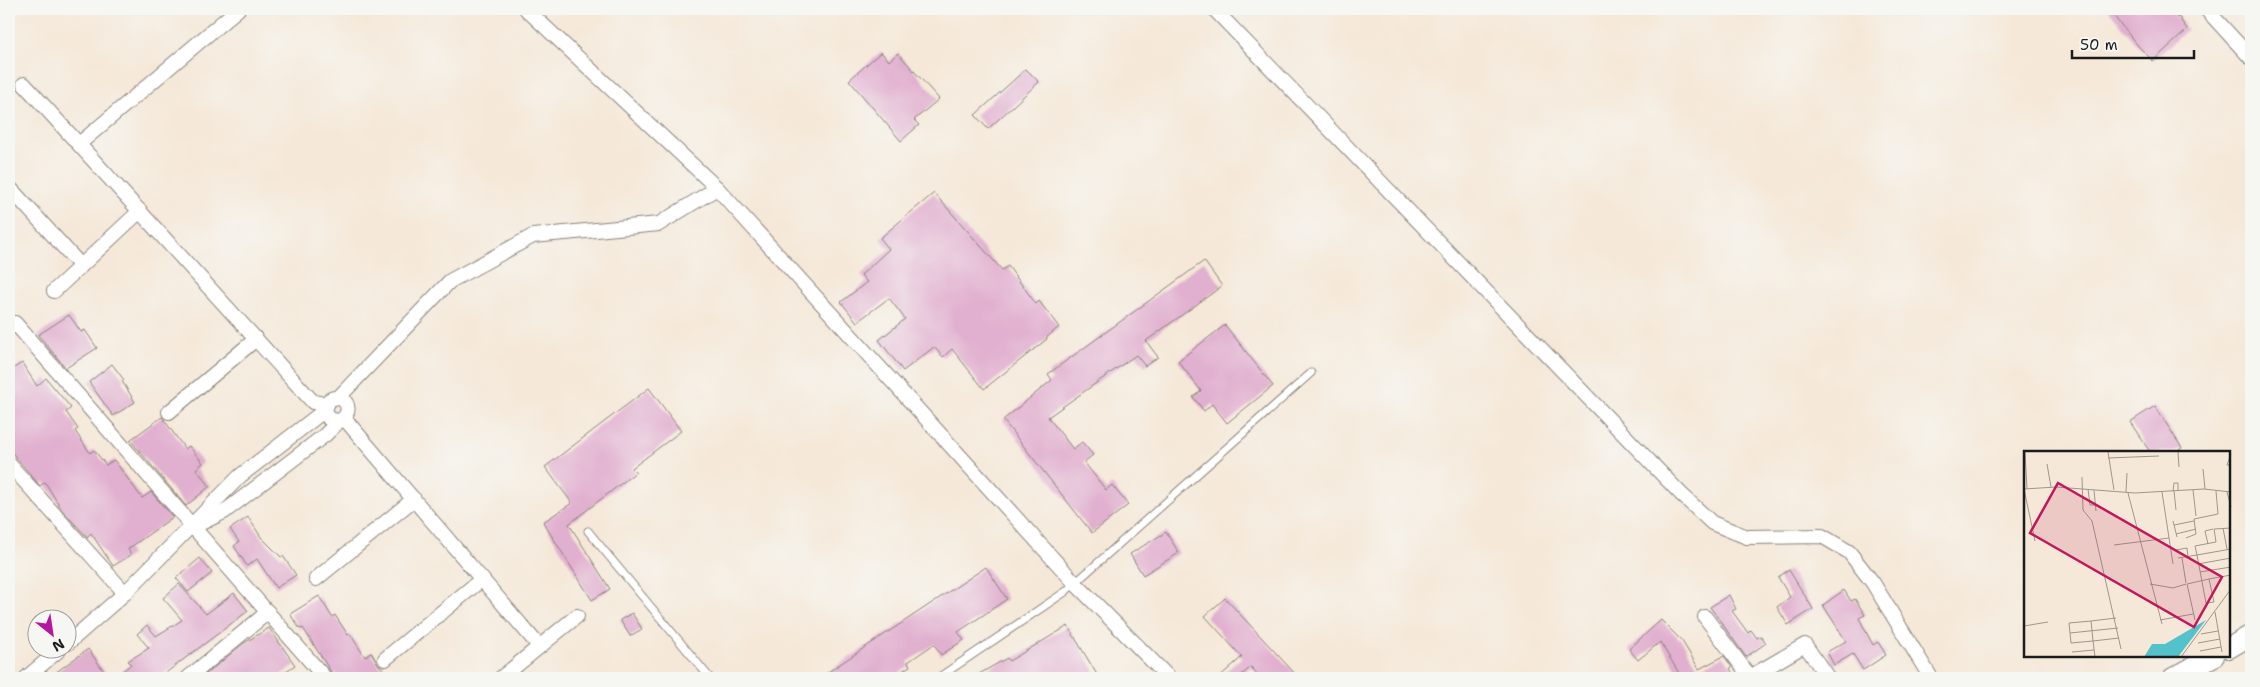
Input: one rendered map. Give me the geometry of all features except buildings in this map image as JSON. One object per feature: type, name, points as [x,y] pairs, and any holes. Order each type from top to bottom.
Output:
[{"type":"main road","points":[[2230,647],[2251,635]]},
{"type":"main road","points":[[2174,678],[2212,657]]},
{"type":"street","points":[[79,144],[238,9]]},
{"type":"street","points":[[526,9],[717,188],[1075,583],[1169,678]]},
{"type":"street","points":[[1214,9],[1681,494],[1712,522],[1747,537],[1822,536],[1848,552],[1873,583],[1931,678]]},
{"type":"street","points":[[2206,9],[2251,58]]},
{"type":"street","points":[[24,84],[314,402],[325,407],[329,418],[342,419],[414,499],[539,646]]},
{"type":"street","points":[[9,187],[80,266]]},
{"type":"street","points":[[78,633],[125,593],[240,476],[334,398],[339,397],[450,281],[533,236],[659,224],[717,188]]},
{"type":"street","points":[[54,291],[140,211]]},
{"type":"street","points":[[9,328],[14,323],[325,678]]},
{"type":"street","points":[[169,412],[256,339]]},
{"type":"street","points":[[191,527],[224,512],[324,435],[342,419],[348,409],[344,399],[339,397]]},
{"type":"street","points":[[9,464],[125,593]]},
{"type":"street","points":[[316,579],[414,499]]},
{"type":"street","points":[[385,659],[482,579]]},
{"type":"street","points":[[188,678],[268,612]]},
{"type":"street","points":[[501,678],[577,616]]},
{"type":"street","points":[[1705,617],[1750,678],[1805,645],[1828,678]]},
{"type":"street","points":[[26,678],[47,660]]},
{"type":"lane","points":[[938,678],[1065,592],[1312,373]]},
{"type":"lane","points":[[588,530],[710,678]]}]
